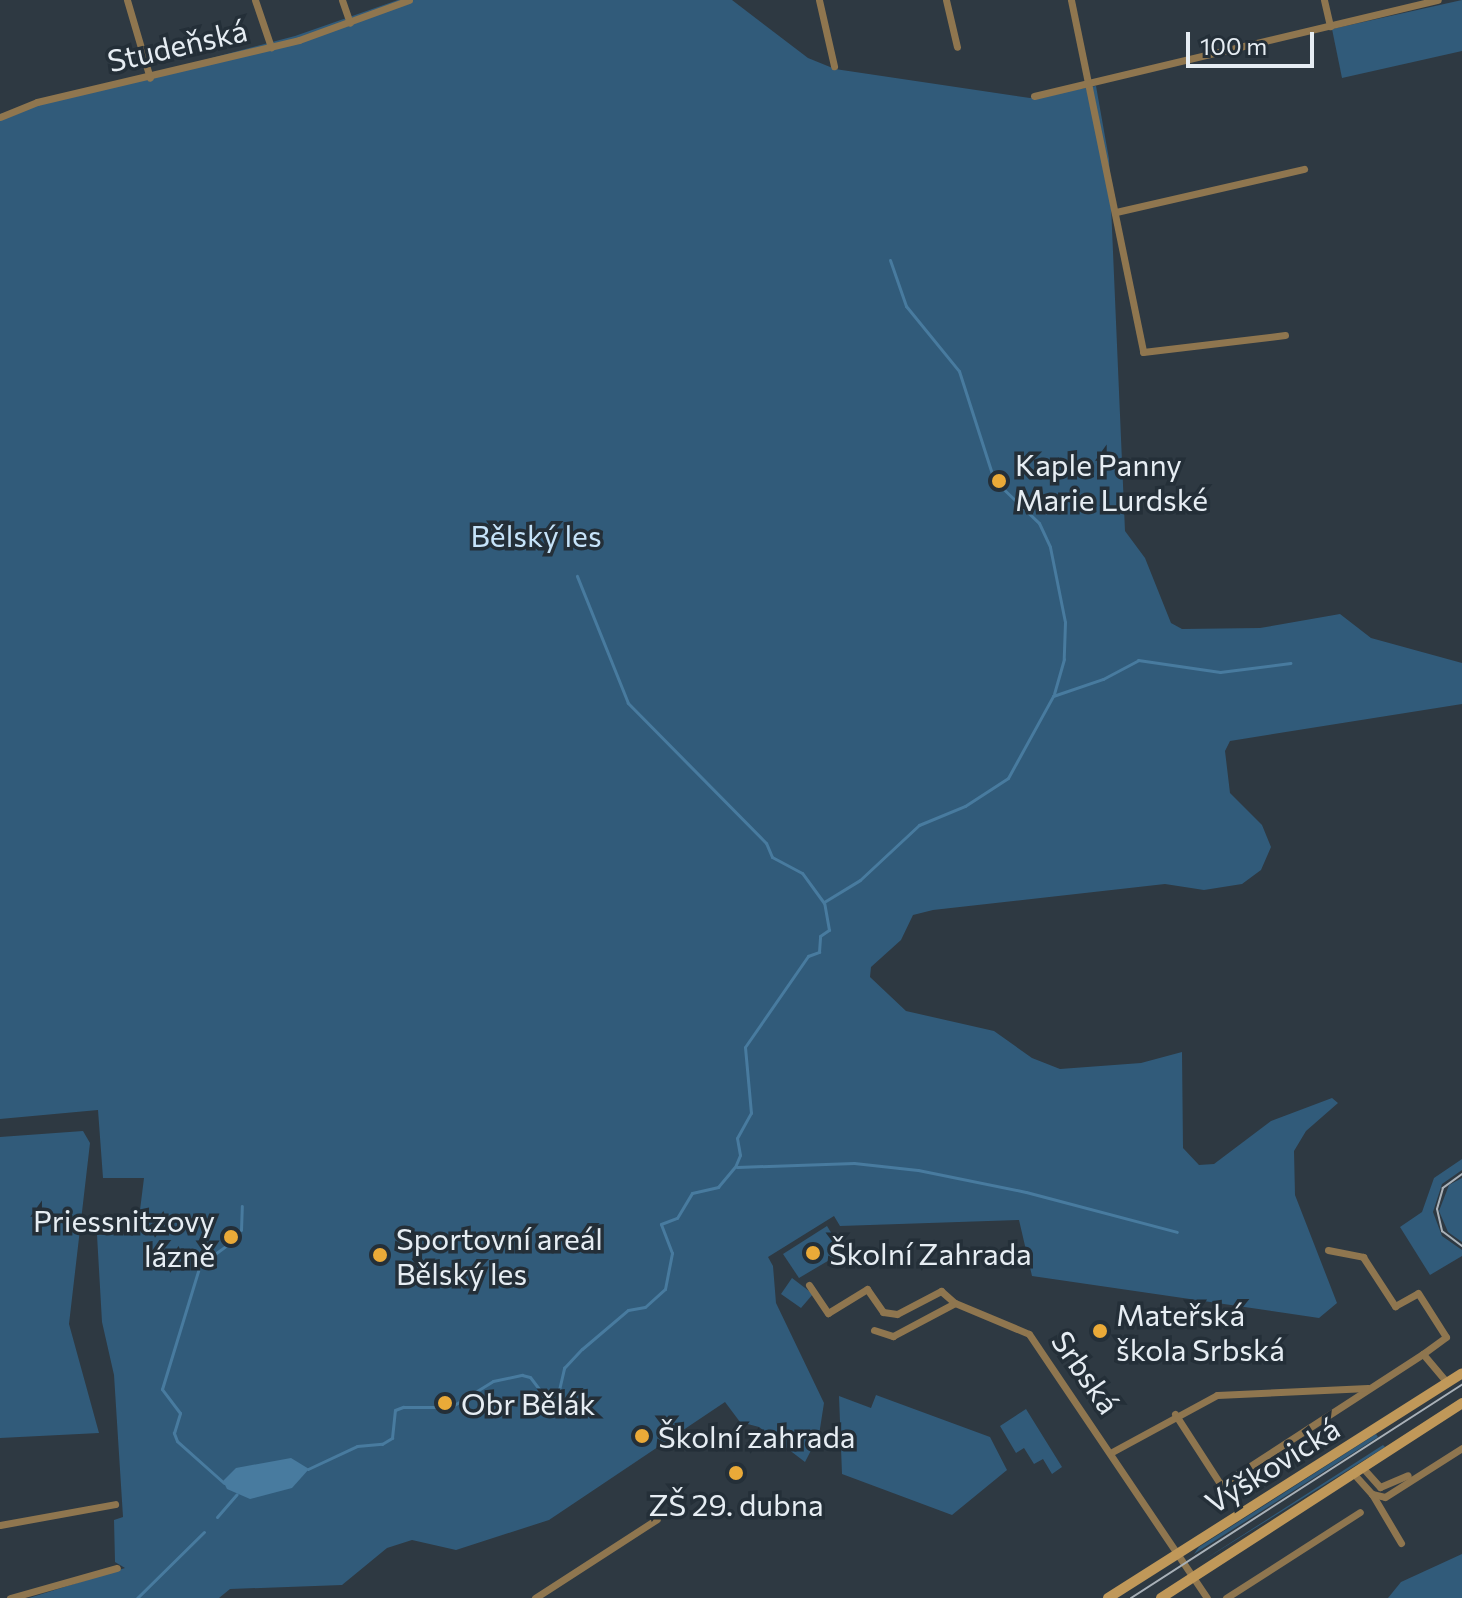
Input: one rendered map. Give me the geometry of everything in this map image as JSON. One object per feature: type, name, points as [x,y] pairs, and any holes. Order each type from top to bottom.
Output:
[{"type":"street","points":[[127,0],[150,78]]},
{"type":"street","points":[[255,0],[271,47]]},
{"type":"street","points":[[342,0],[350,23]]},
{"type":"street","name":"Studeňská","points":[[0,117],[37,102],[150,78],[271,47],[350,23],[409,0]]},
{"type":"street","points":[[819,0],[834,66]]},
{"type":"street","points":[[946,0],[957,47]]},
{"type":"street","points":[[1071,0],[1092,84],[1135,325],[1146,355],[1285,335]]},
{"type":"street","points":[[1324,0],[1330,26]]},
{"type":"street","points":[[1034,96],[1438,0]]},
{"type":"street","points":[[1116,212],[1304,169]]},
{"type":"street","points":[[1175,1414],[1221,1485],[1446,1337],[1418,1293],[1395,1306],[1363,1257],[1328,1250]]},
{"type":"street","name":"Srbská","points":[[809,1285],[828,1313],[867,1289],[883,1312],[897,1314],[941,1291],[955,1303],[1019,1328],[1040,1344],[1207,1598]]},
{"type":"street","points":[[874,1330],[893,1336],[955,1303]]},
{"type":"street","points":[[1423,1354],[1447,1383]]},
{"type":"street","name":"Výškovická","points":[[1108,1598],[1462,1373]]},
{"type":"street","points":[[1112,1452],[1175,1414],[1217,1395],[1370,1388]]},
{"type":"street","name":"Výškovická","points":[[1161,1598],[1462,1403]]},
{"type":"street","points":[[1372,1494],[1385,1497],[1462,1448]]},
{"type":"street","name":"Výškovická","points":[[1358,1470],[1380,1487],[1408,1475]]},
{"type":"street","name":"Výškovická","points":[[1358,1470],[1401,1543]]},
{"type":"street","points":[[0,1525],[115,1504]]},
{"type":"street","points":[[1226,1598],[1360,1512]]},
{"type":"street","points":[[535,1598],[657,1519]]},
{"type":"street","points":[[10,1598],[117,1568]]},
{"type":"green space","name":"Bělský les","points":[[398,0],[732,0],[808,58],[835,69],[1030,98],[1096,86],[1109,159],[1125,531],[1145,558],[1171,623],[1182,629],[1260,628],[1340,614],[1371,638],[1462,663],[1462,704],[1230,741],[1225,751],[1230,793],[1262,825],[1271,847],[1261,870],[1242,884],[1204,890],[1165,884],[933,910],[913,915],[901,940],[871,967],[870,977],[906,1011],[994,1031],[1032,1058],[1060,1069],[1141,1063],[1182,1052],[1183,1148],[1199,1165],[1214,1164],[1271,1121],[1332,1098],[1338,1103],[1306,1131],[1294,1151],[1295,1195],[1337,1303],[1319,1318],[1032,1276],[1019,1220],[840,1226],[834,1216],[768,1257],[773,1266],[776,1303],[824,1403],[819,1435],[805,1462],[759,1427],[740,1422],[725,1402],[549,1520],[456,1550],[412,1540],[387,1548],[342,1585],[230,1589],[219,1598],[29,1598],[125,1568],[115,1562],[114,1520],[123,1517],[114,1375],[102,1322],[97,1235],[137,1234],[144,1178],[103,1178],[98,1110],[0,1119],[0,114],[295,36]]},
{"type":"green space","points":[[1462,0],[1462,51],[1342,78],[1332,29]]},
{"type":"green space","points":[[83,1131],[90,1143],[69,1324],[99,1433],[0,1438],[0,1137]]},
{"type":"green space","points":[[1462,1159],[1462,1170],[1442,1184],[1433,1212],[1442,1236],[1462,1250],[1462,1256],[1430,1275],[1400,1227],[1422,1212],[1434,1178]]},
{"type":"green space","points":[[1462,1178],[1462,1242],[1448,1232],[1439,1211],[1449,1185]]},
{"type":"green space","name":"Školní Zahrada","points":[[827,1226],[843,1252],[799,1278],[783,1254]]},
{"type":"green space","points":[[792,1278],[813,1294],[801,1308],[781,1294]]},
{"type":"green space","points":[[876,1395],[990,1437],[1007,1470],[952,1515],[842,1474],[839,1396],[871,1408]]},
{"type":"green space","points":[[1026,1409],[1062,1467],[1052,1474],[1043,1459],[1034,1464],[1024,1448],[1016,1453],[1000,1426]]},
{"type":"green space","points":[[1376,1434],[1378,1437],[1194,1554],[1199,1547]]},
{"type":"green space","points":[[1383,1445],[1385,1447],[1199,1563]]},
{"type":"green space","points":[[1462,1554],[1462,1598],[1388,1598],[1401,1582]]},
{"type":"shaded area","points":[[291,1458],[309,1469],[292,1488],[250,1499],[227,1489],[223,1481],[236,1468]]},
{"type":"waterway","points":[[890,260],[906,306],[959,371],[994,480],[1039,523],[1050,547],[1065,622],[1064,659],[1054,694]]},
{"type":"waterway","points":[[308,1469],[357,1446],[382,1444],[392,1438],[395,1410],[403,1407],[451,1407],[493,1381],[522,1375],[530,1377],[545,1397],[559,1390],[564,1368],[582,1349],[628,1310],[645,1307],[665,1289],[672,1253],[661,1224],[677,1218],[692,1193],[718,1187],[735,1167],[740,1155],[737,1138],[751,1113],[745,1047],[808,956],[819,952],[820,936],[829,930],[824,903],[802,873],[772,857],[766,843],[628,703],[577,576]]},
{"type":"waterway","points":[[824,902],[860,880],[919,825],[965,806],[1008,778],[1053,696],[1103,679],[1138,660],[1220,672],[1290,663]]},
{"type":"waterway","points":[[737,1167],[854,1163],[918,1170],[1026,1192],[1177,1232]]},
{"type":"waterway","points":[[241,1230],[242,1206]]},
{"type":"waterway","points":[[224,1483],[177,1441],[174,1433],[180,1413],[162,1389],[200,1265],[238,1237]]},
{"type":"waterway","points":[[217,1517],[237,1494]]},
{"type":"waterway","points":[[137,1598],[204,1532]]},
{"type":"tram line","points":[[1462,1174],[1443,1188],[1437,1209],[1442,1231],[1462,1246]]},
{"type":"tram line","points":[[1131,1598],[1462,1385]]},
{"type":"place","name":"Kaple Panny Marie Lurdské","points":[[999,481]]},
{"type":"place","name":"Priessnitzovy lázně","points":[[231,1237]]},
{"type":"place","name":"Školní Zahrada","points":[[813,1253]]},
{"type":"place","name":"Sportovní areál Bělský les","points":[[380,1255]]},
{"type":"place","name":"Mateřská škola Srbská","points":[[1100,1331]]},
{"type":"place","name":"Obr Bělák","points":[[445,1403]]},
{"type":"place","name":"Školní zahrada","points":[[642,1436]]},
{"type":"place","name":"ZŠ 29. dubna","points":[[736,1473]]}]
